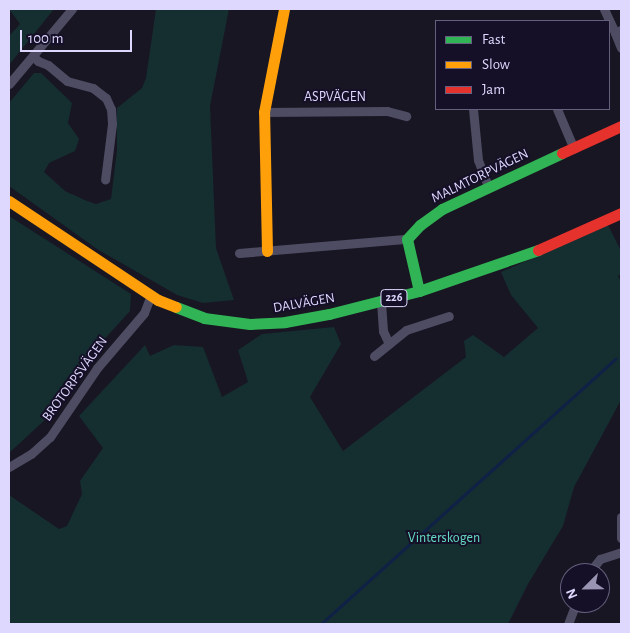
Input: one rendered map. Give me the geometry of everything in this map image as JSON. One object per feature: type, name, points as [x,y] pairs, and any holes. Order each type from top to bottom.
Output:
[{"type":"main road","points":[[267,251],[264,112],[284,9]]},
{"type":"main road","name":"MALMTORPVÄGEN","points":[[407,239],[442,209],[488,186],[621,126]]},
{"type":"main road","name":"DALVÄGEN","points":[[9,201],[173,307],[204,318],[250,324],[285,322],[381,302],[419,291],[538,250],[621,213]]},
{"type":"main road","points":[[407,239],[419,291]]},
{"type":"street","points":[[9,84],[72,9]]},
{"type":"street","points":[[604,9],[618,31],[621,48]]},
{"type":"street","points":[[33,56],[48,65],[68,82],[93,88],[106,98],[111,109],[112,124],[105,180]]},
{"type":"street","points":[[473,110],[478,160],[488,186]]},
{"type":"street","points":[[557,110],[574,148]]},
{"type":"street","name":"ASPVÄGEN","points":[[264,112],[388,112],[406,116]]},
{"type":"street","points":[[239,253],[407,239]]},
{"type":"street","name":"BROTORPSVÄGEN","points":[[9,467],[32,454],[50,437],[97,368],[144,313],[152,295]]},
{"type":"street","points":[[381,302],[383,332],[389,344]]},
{"type":"street","points":[[374,356],[406,330],[449,316]]},
{"type":"street","points":[[621,517],[621,538]]},
{"type":"street","points":[[597,563],[600,559],[621,552]]},
{"type":"green space","points":[[9,9],[54,9],[9,65],[9,36],[20,24]]},
{"type":"green space","points":[[156,9],[229,9],[210,106],[216,248],[234,300],[203,303],[177,295],[97,249],[9,186],[9,103],[34,73],[41,73],[72,103],[68,123],[79,139],[75,151],[49,163],[44,172],[65,191],[87,201],[96,204],[111,199],[117,150],[117,108],[142,88],[146,78]]},
{"type":"green space","points":[[9,216],[131,294],[130,311],[69,378],[46,419],[9,453]]},
{"type":"green space","name":"Vinterskogen","points":[[608,225],[621,251],[621,274],[618,276],[621,282],[621,400],[574,487],[563,526],[528,584],[508,624],[9,624],[9,495],[59,529],[67,526],[82,494],[80,481],[103,448],[79,416],[145,345],[150,356],[174,345],[203,347],[222,397],[248,382],[238,350],[262,334],[334,327],[341,344],[310,397],[343,451],[466,357],[464,341],[473,335],[504,357],[538,328],[511,295],[501,272]]},
{"type":"waterway","points":[[321,624],[615,359]]},
{"type":"traffic: fast","points":[[419,291],[407,239],[420,225],[442,209],[562,153]]},
{"type":"traffic: fast","points":[[176,307],[204,318],[250,324],[285,322],[329,314],[419,291],[538,250]]},
{"type":"traffic: slow","points":[[267,251],[264,112],[284,9]]},
{"type":"traffic: slow","points":[[9,201],[158,300],[176,307]]},
{"type":"traffic: jam","points":[[562,153],[621,126]]},
{"type":"traffic: jam","points":[[538,250],[621,213]]}]
